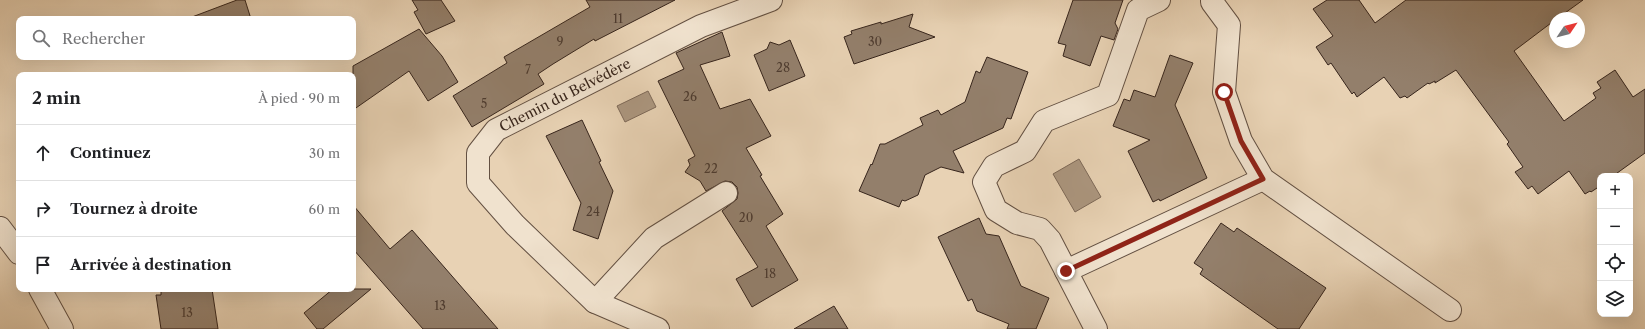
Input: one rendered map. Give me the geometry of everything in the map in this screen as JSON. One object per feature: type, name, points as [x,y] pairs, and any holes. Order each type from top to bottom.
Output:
[{"type":"street","name":"Chemin du Belvédère","points":[[658,329],[595,302],[515,224],[478,183],[478,154],[496,130],[701,26],[771,0]]},
{"type":"street","points":[[1096,329],[1050,240],[1040,229],[1017,223],[996,210],[984,182],[994,166],[1025,151],[1044,121],[1108,95],[1138,10],[1159,0]]},
{"type":"street","points":[[1212,0],[1229,25],[1224,92],[1241,141],[1263,179],[1450,310]]},
{"type":"street","points":[[1066,271],[1263,179]]},
{"type":"street","points":[[595,302],[654,238],[726,193]]},
{"type":"street","points":[[0,228],[16,249]]},
{"type":"street","points":[[42,292],[62,329]]},
{"type":"shaded area","points":[[648,91],[656,107],[625,122],[617,106]]},
{"type":"shaded area","points":[[1079,159],[1101,197],[1075,212],[1053,174]]},
{"type":"building","points":[[237,0],[245,0],[250,16],[195,16]]},
{"type":"building","points":[[412,0],[441,0],[455,21],[426,34],[414,12],[418,10]]},
{"type":"building","points":[[586,0],[675,0],[595,41],[594,39],[553,64],[538,74],[544,84],[472,127],[453,96],[507,63],[504,57],[590,7]]},
{"type":"building","points":[[1073,0],[1123,0],[1115,23],[1118,29],[1114,40],[1101,36],[1090,66],[1063,56],[1066,45],[1058,43]]},
{"type":"building","points":[[1327,0],[1359,0],[1375,23],[1406,0],[1583,0],[1566,12],[1549,12],[1549,25],[1514,51],[1564,121],[1596,98],[1593,93],[1601,88],[1597,82],[1615,70],[1633,97],[1645,89],[1645,153],[1617,173],[1597,173],[1597,188],[1591,192],[1590,191],[1585,194],[1569,171],[1538,194],[1532,186],[1528,189],[1515,172],[1523,167],[1507,144],[1509,142],[1456,70],[1435,83],[1435,81],[1429,84],[1428,83],[1407,98],[1405,96],[1400,98],[1384,77],[1357,97],[1354,92],[1352,94],[1331,63],[1328,65],[1316,47],[1333,36],[1313,9]]},
{"type":"building","points":[[913,14],[909,27],[935,37],[854,64],[844,37],[852,34],[851,31]]},
{"type":"building","points":[[419,29],[442,56],[458,82],[428,101],[409,71],[356,108],[356,72],[353,72],[353,66]]},
{"type":"building","points":[[722,32],[730,56],[700,65],[720,109],[750,99],[771,136],[746,148],[762,175],[760,176],[783,214],[766,226],[798,280],[752,307],[736,279],[758,267],[722,211],[737,199],[737,187],[732,182],[725,181],[706,191],[700,181],[685,172],[690,165],[688,160],[695,156],[658,81],[684,69],[676,53]]},
{"type":"building","points":[[790,40],[805,76],[769,91],[754,55],[767,49],[770,42],[779,45]]},
{"type":"building","points":[[1170,55],[1193,63],[1175,105],[1207,178],[1160,201],[1159,199],[1153,202],[1128,151],[1150,140],[1113,126],[1124,99],[1130,101],[1134,90],[1155,97]]},
{"type":"building","points":[[987,57],[1028,72],[1011,119],[1007,118],[1003,128],[953,151],[964,173],[941,167],[925,175],[918,195],[905,201],[902,200],[899,207],[859,191],[871,164],[872,165],[880,144],[885,144],[923,125],[920,118],[938,110],[941,115],[965,102],[976,71],[980,73]]},
{"type":"building","points":[[582,120],[601,161],[599,162],[613,191],[598,239],[573,230],[581,203],[546,136]]},
{"type":"building","points":[[356,209],[390,249],[412,230],[498,329],[423,329],[356,252]]},
{"type":"building","points":[[979,218],[986,234],[999,236],[1021,286],[1049,298],[1036,329],[1007,329],[1009,324],[977,311],[972,299],[968,301],[938,237]]},
{"type":"building","points":[[1221,223],[1234,232],[1237,228],[1326,288],[1299,329],[1278,329],[1200,274],[1203,269],[1194,263]]},
{"type":"building","points":[[356,289],[371,289],[323,329],[317,329],[304,313],[329,292],[356,292]]},
{"type":"building","points":[[161,292],[212,292],[218,329],[161,329],[156,295],[161,295]]},
{"type":"building","points":[[834,306],[848,329],[794,329]]},
{"type":"route","points":[[1066,271],[1263,179],[1250,159],[1241,141],[1224,92]]}]
